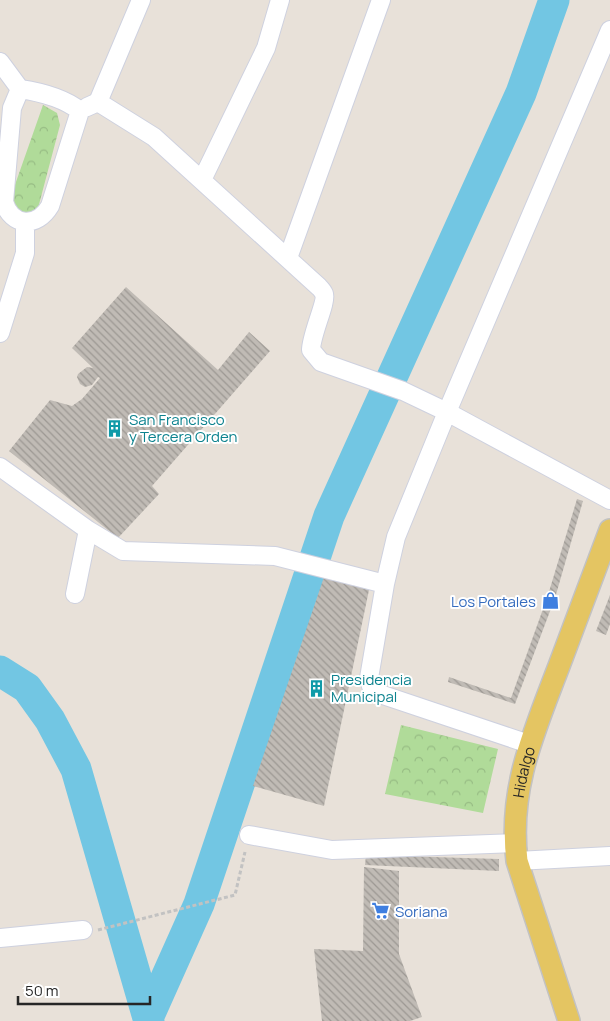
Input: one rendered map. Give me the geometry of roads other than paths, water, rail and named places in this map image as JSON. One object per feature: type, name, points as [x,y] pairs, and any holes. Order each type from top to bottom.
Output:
[{"type":"main road","name":"Hidalgo","points":[[570,1021],[516,852],[516,796],[529,744],[610,530]]},
{"type":"street","points":[[20,89],[12,108],[4,202],[6,209],[11,215],[25,222],[40,218],[50,206],[80,111],[98,102],[141,0]]},
{"type":"street","points":[[202,180],[266,48],[280,0]]},
{"type":"street","points":[[288,258],[381,0]]},
{"type":"street","points":[[529,744],[377,693],[371,686],[369,678],[385,584],[396,537],[447,412],[610,30]]},
{"type":"street","points":[[0,62],[20,89],[35,91],[56,98],[80,111]]},
{"type":"street","points":[[98,102],[154,137],[319,287],[324,294],[324,302],[311,340],[311,350],[321,362],[403,391],[447,412],[610,500]]},
{"type":"street","points":[[0,334],[24,253],[25,222]]},
{"type":"street","points":[[0,467],[88,530],[123,550],[275,556],[385,584]]},
{"type":"street","points":[[74,594],[88,530]]},
{"type":"street","points":[[249,835],[332,850],[516,852],[610,856]]},
{"type":"street","points":[[0,938],[90,930]]},
{"type":"waterway","points":[[149,1021],[148,1018],[199,904],[329,516],[521,93],[554,0]]},
{"type":"waterway","points":[[0,671],[27,688],[50,720],[76,769],[148,1018]]},
{"type":"place","name":"San Francisco y Tercera Orden","points":[[115,428]]},
{"type":"place","name":"Los Portales","points":[[550,601]]},
{"type":"place","name":"Presidencia Municipal","points":[[317,688]]},
{"type":"place","name":"Soriana","points":[[381,911]]}]
